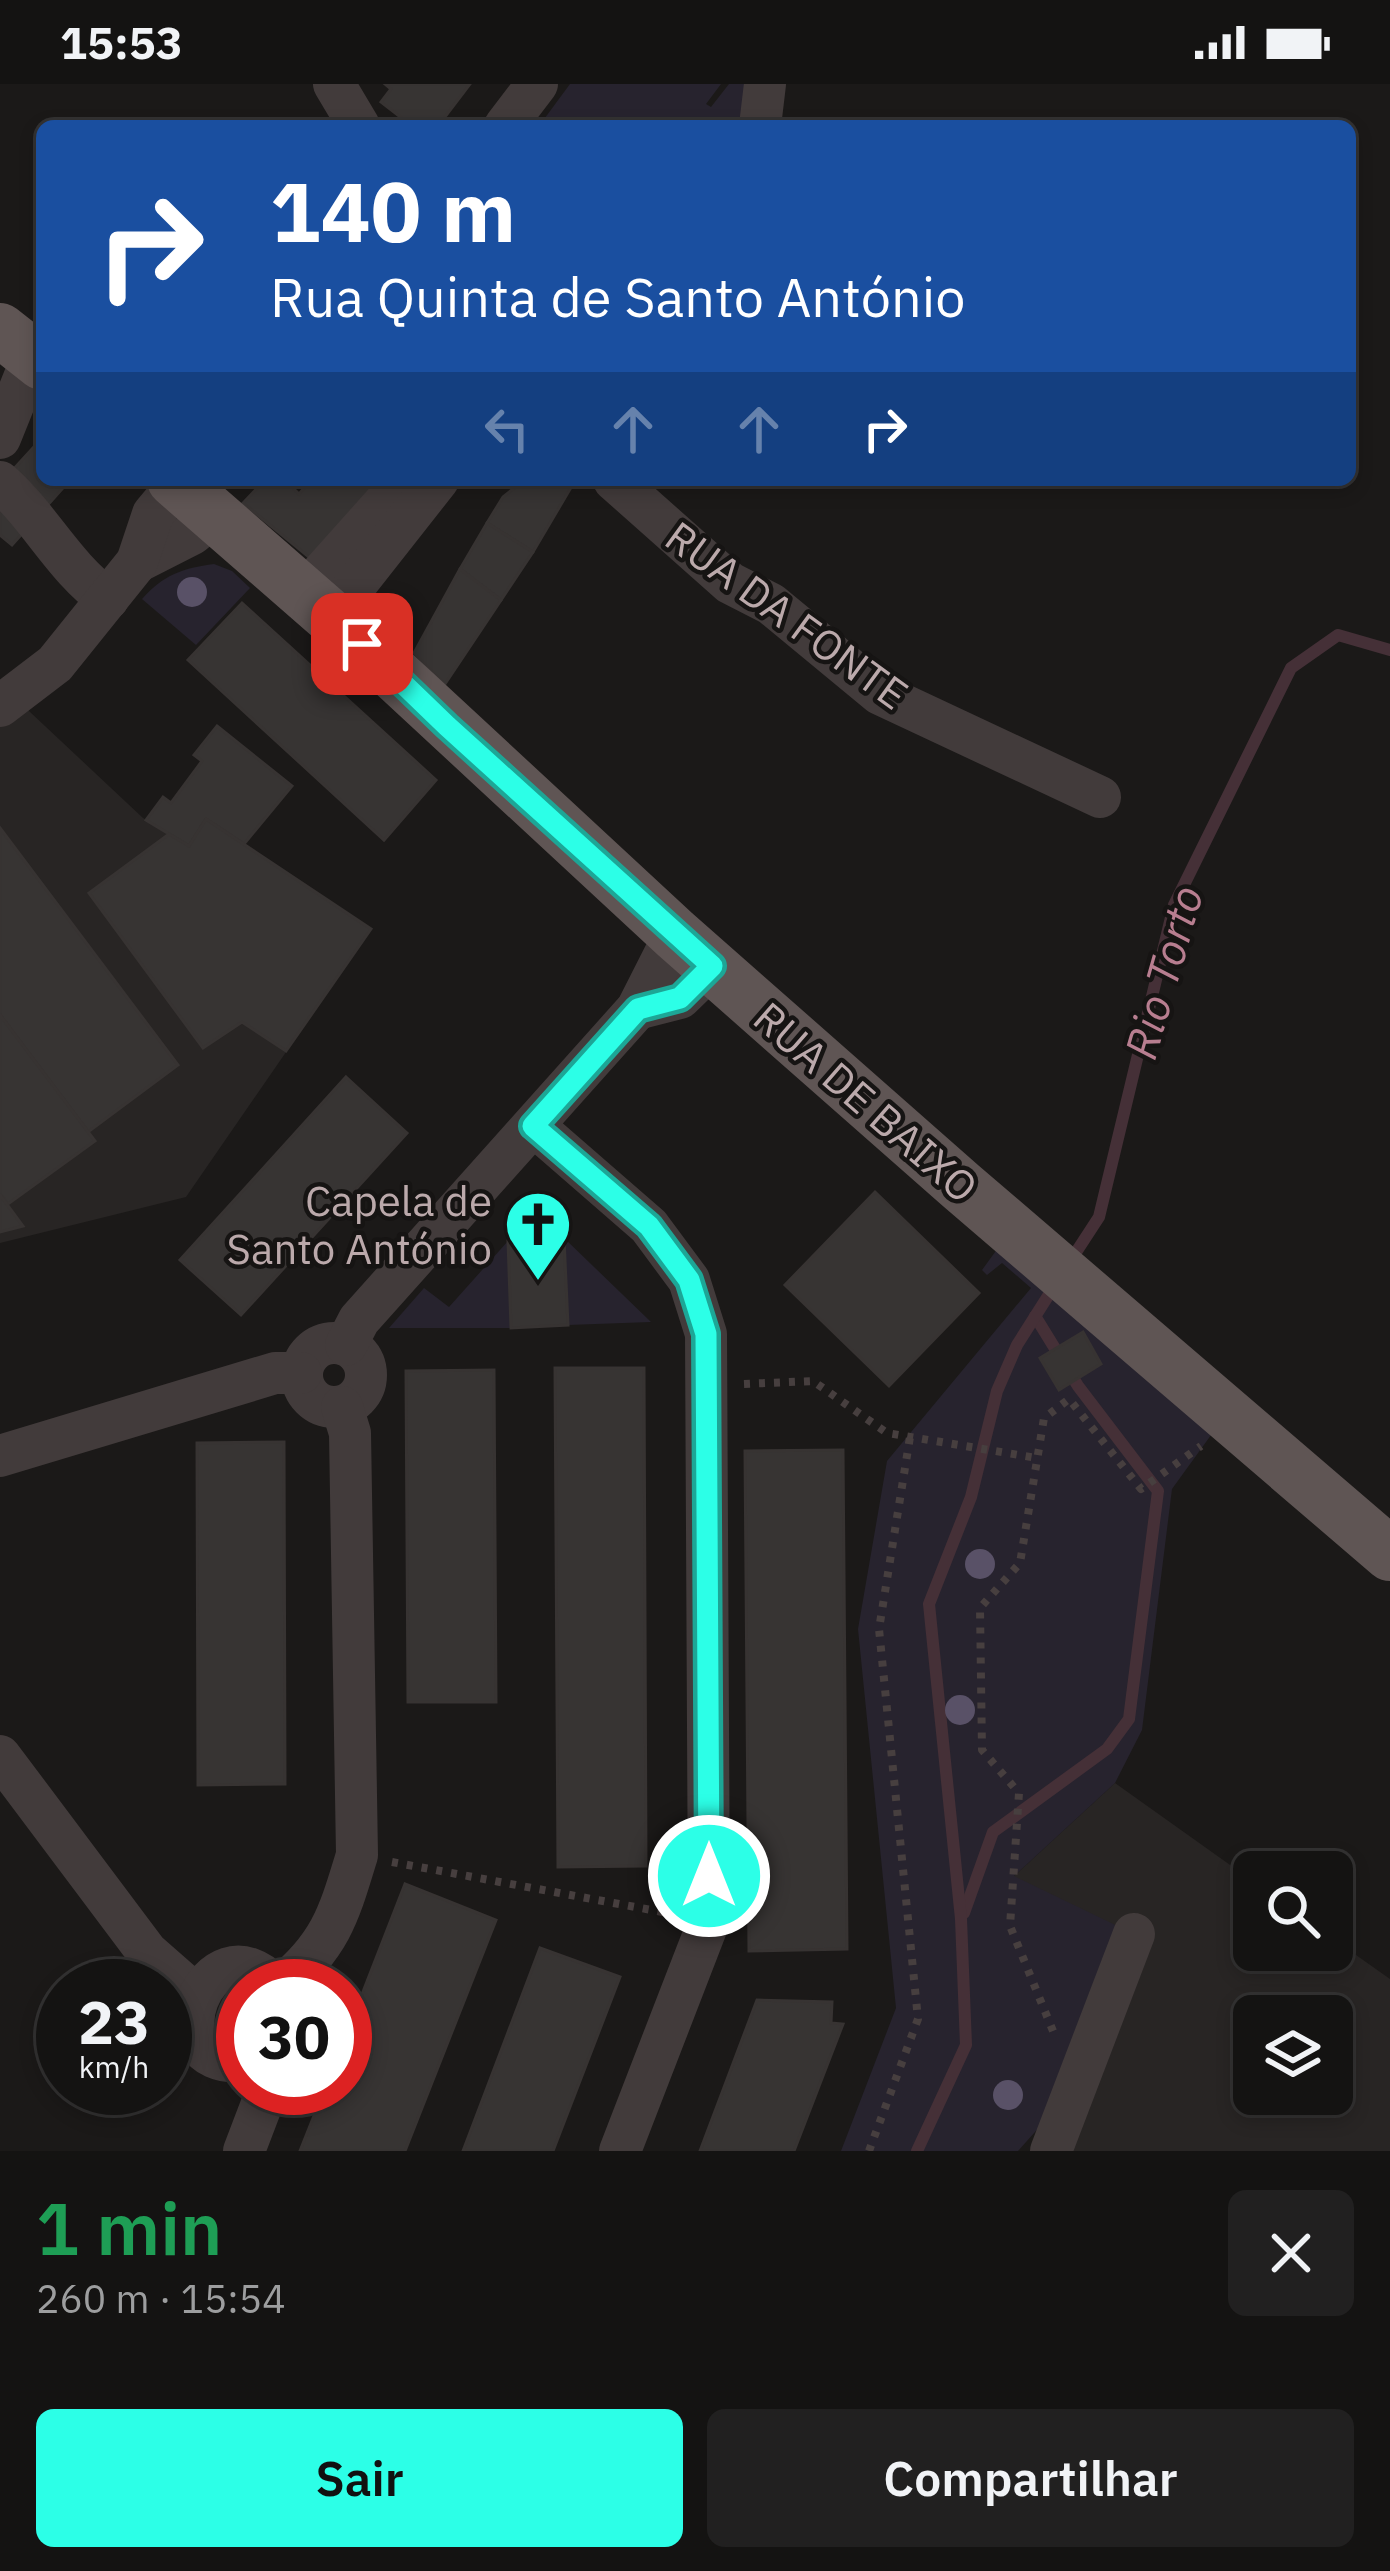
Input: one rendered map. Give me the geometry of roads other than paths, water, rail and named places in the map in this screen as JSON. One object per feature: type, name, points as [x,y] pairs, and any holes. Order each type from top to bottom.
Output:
[{"type":"main road","name":"RUA DE BAIXO","points":[[189,494],[693,950],[1390,1555]]},
{"type":"street","points":[[334,84],[355,120]]},
{"type":"street","points":[[510,120],[537,84]]},
{"type":"street","points":[[761,120],[765,84]]},
{"type":"street","points":[[0,438],[25,350]]},
{"type":"street","points":[[0,482],[20,499],[87,584],[108,599]]},
{"type":"street","points":[[317,605],[401,486]]},
{"type":"street","points":[[317,605],[432,486]]},
{"type":"street","name":"RUA DA FONTE","points":[[621,486],[730,583],[771,604],[880,694],[1100,797]]},
{"type":"street","points":[[0,706],[56,664],[137,562],[192,534],[189,494]]},
{"type":"street","points":[[346,1345],[359,1320],[693,950]]},
{"type":"street","points":[[533,1126],[649,1226],[689,1280],[706,1334],[710,1921],[620,2151]]},
{"type":"street","points":[[325,1344],[346,1345],[361,1358],[366,1377],[358,1396],[342,1407],[313,1401],[306,1393],[303,1364],[325,1344]]},
{"type":"street","points":[[0,1456],[275,1373],[301,1373]]},
{"type":"street","points":[[310,1959],[337,1922],[357,1855],[350,1432],[342,1407]]},
{"type":"street","points":[[0,1756],[147,1952],[196,1995]]},
{"type":"street","points":[[1052,2151],[1134,1934]]},
{"type":"street","points":[[216,1975],[196,1995],[192,2024],[197,2038],[216,2055]]},
{"type":"street","points":[[244,2151],[258,2115]]},
{"type":"waterway","name":"Rio Torto","points":[[1069,1263],[1099,1217],[1174,905],[1291,668],[1338,635],[1390,650]]},
{"type":"waterway","name":"Rio Torto","points":[[917,2151],[966,2045],[961,1919],[929,1604],[971,1497],[997,1391],[1017,1345],[1055,1285]]},
{"type":"waterway","name":"Rio Torto","points":[[964,1913],[993,1832],[1107,1749],[1129,1719],[1158,1491],[1078,1386],[1035,1316]]},
{"type":"place","name":"Capela de Santo António","points":[[538,1283]]}]
